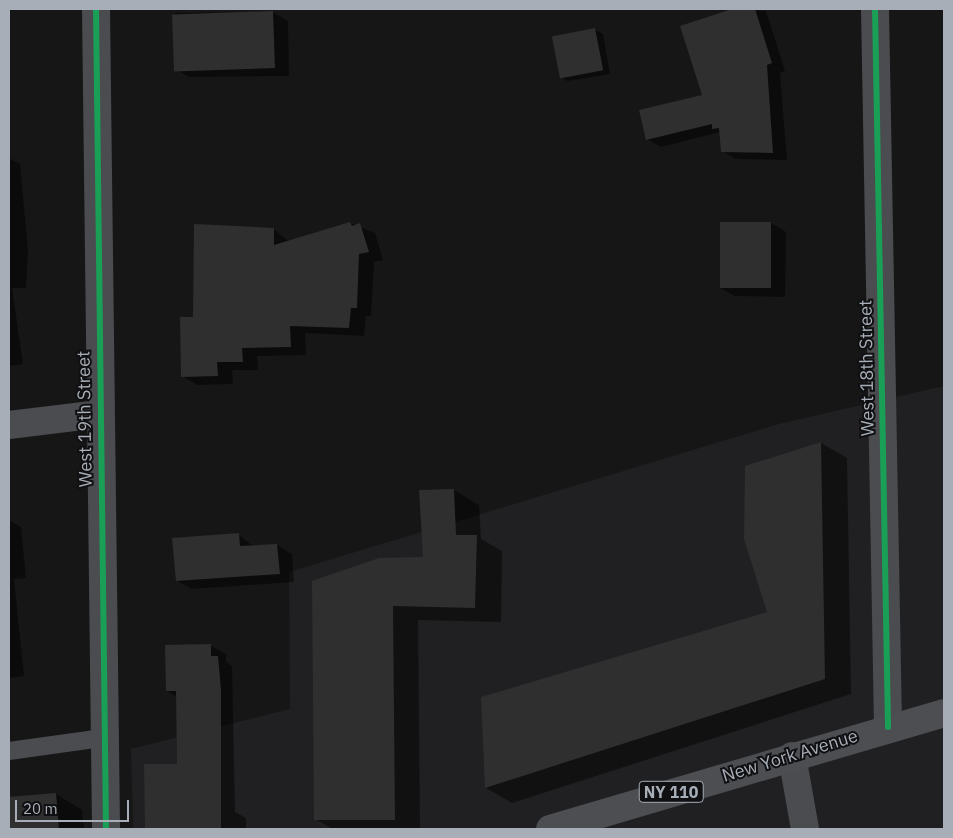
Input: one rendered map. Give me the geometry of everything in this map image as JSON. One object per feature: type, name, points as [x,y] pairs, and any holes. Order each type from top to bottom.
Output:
[{"type":"main road","name":"New York Avenue","points":[[550,829],[888,727],[944,713]]},
{"type":"street","name":"West 19th Street","points":[[96,9],[103,738],[106,829]]},
{"type":"street","name":"West 18th Street","points":[[875,9],[888,727]]},
{"type":"street","points":[[9,425],[100,414]]},
{"type":"street","points":[[792,756],[805,829]]},
{"type":"lane","points":[[9,751],[103,738]]},
{"type":"shaded area","points":[[944,386],[944,829],[133,829],[131,749],[290,709],[289,572],[779,424]]},
{"type":"building","points":[[732,9],[755,9],[772,63],[767,65],[773,153],[721,152],[719,128],[712,129],[712,124],[646,140],[639,110],[702,95],[680,26]]},
{"type":"building","points":[[273,11],[275,68],[174,71],[172,15]]},
{"type":"building","points":[[595,28],[603,70],[560,79],[552,36]]},
{"type":"building","points":[[350,222],[352,226],[360,223],[369,252],[359,254],[357,308],[351,308],[349,328],[290,326],[291,347],[242,348],[243,362],[217,362],[218,376],[181,377],[180,317],[193,317],[194,224],[274,228],[274,245]]},
{"type":"building","points":[[720,222],[771,222],[771,288],[720,288]]},
{"type":"building","points":[[821,442],[825,679],[485,788],[481,697],[767,612],[744,539],[745,466]]},
{"type":"building","points":[[454,489],[456,535],[477,535],[475,608],[393,606],[395,820],[314,820],[312,581],[379,558],[423,557],[419,490]]},
{"type":"building","points":[[239,533],[240,546],[277,544],[280,574],[176,581],[172,538]]},
{"type":"building","points":[[211,644],[211,656],[218,656],[221,690],[221,829],[145,829],[144,764],[177,764],[176,691],[166,691],[165,645]]},
{"type":"building","points":[[56,793],[59,829],[9,829],[9,797]]},
{"type":"cycle path","points":[[96,9],[106,829]]},
{"type":"cycle path","points":[[875,9],[888,727]]}]
